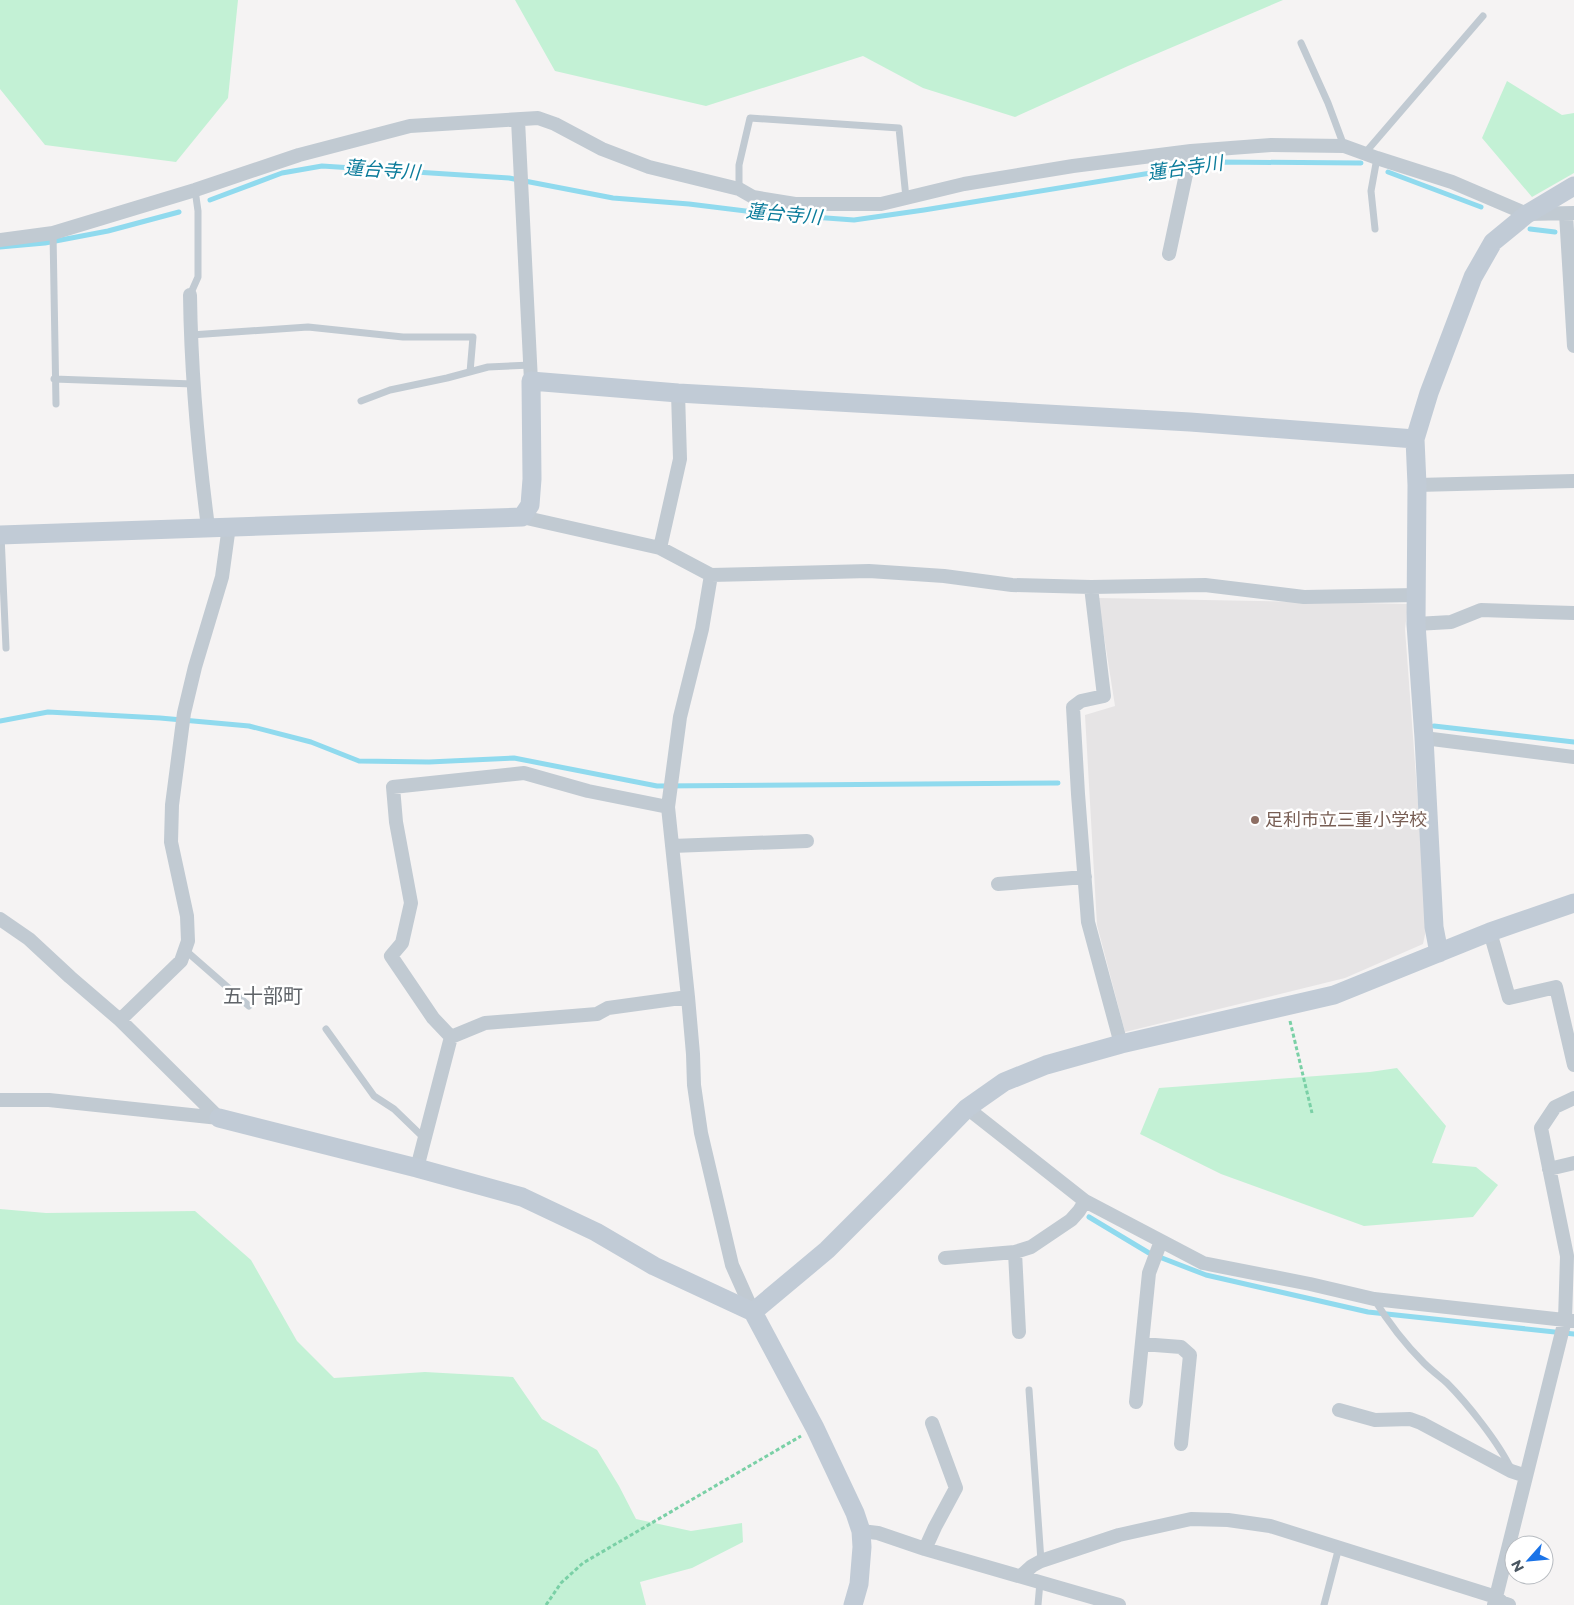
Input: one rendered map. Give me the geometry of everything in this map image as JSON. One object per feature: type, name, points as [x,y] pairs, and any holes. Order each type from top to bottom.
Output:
[{"type":"street","points":[[0,240],[53,233],[195,190],[299,155],[410,126],[538,118],[555,124],[602,149],[649,167],[739,189],[753,197],[795,204],[881,204],[964,184],[1073,166],[1191,151],[1271,146],[1344,146],[1452,182],[1527,214],[1570,213],[1574,346]]},
{"type":"street","points":[[518,120],[531,373],[532,479],[530,506],[522,517]]},
{"type":"street","points":[[1169,254],[1191,151]]},
{"type":"street","points":[[1439,953],[1434,927],[1416,624],[1418,485],[1415,439],[1429,393],[1473,277],[1493,242],[1527,214],[1574,186]]},
{"type":"street","points":[[190,295],[193,384],[208,527]]},
{"type":"street","points":[[531,373],[678,393],[1190,422],[1415,439]]},
{"type":"street","points":[[660,548],[680,459],[678,393]]},
{"type":"street","points":[[1418,485],[1574,481]]},
{"type":"street","points":[[0,535],[522,517],[660,548],[711,575],[868,571],[944,576],[1012,584],[1091,587],[1205,584],[1304,597],[1417,595]]},
{"type":"street","points":[[120,1020],[181,961],[188,941],[187,916],[171,842],[172,805],[184,713],[195,667],[222,577],[229,526]]},
{"type":"street","points":[[711,575],[702,629],[680,717],[668,807],[688,997],[694,1085],[701,1133],[732,1265],[753,1312],[815,1428],[855,1512],[861,1531],[862,1547],[859,1584],[853,1605]]},
{"type":"street","points":[[1091,587],[1104,696],[1082,701],[1073,708],[1078,794],[1088,922],[1121,1044]]},
{"type":"street","points":[[1416,624],[1451,622],[1481,610],[1574,613]]},
{"type":"street","points":[[1424,738],[1574,757]]},
{"type":"street","points":[[451,1037],[433,1018],[391,956],[402,943],[411,903],[396,822],[393,787],[524,773],[588,791],[668,807]]},
{"type":"street","points":[[672,846],[807,841]]},
{"type":"street","points":[[998,884],[1085,878]]},
{"type":"street","points":[[753,1312],[827,1250],[967,1108],[1004,1082],[1046,1064],[1121,1044],[1334,995],[1490,932],[1574,903]]},
{"type":"street","points":[[0,920],[29,939],[120,1020],[219,1118]]},
{"type":"street","points":[[1490,932],[1509,998],[1556,986],[1574,1065]]},
{"type":"street","points":[[451,1037],[485,1023],[596,1014],[608,1008],[688,997]]},
{"type":"street","points":[[417,1168],[451,1037]]},
{"type":"street","points":[[1495,1601],[1526,1476],[1569,1320],[1567,1256],[1541,1128],[1555,1107],[1574,1098]]},
{"type":"street","points":[[0,1100],[49,1100],[219,1118],[417,1168],[522,1197],[596,1232],[654,1266],[753,1312]]},
{"type":"street","points":[[967,1108],[1085,1201],[1203,1263],[1374,1299],[1569,1320]]},
{"type":"street","points":[[1550,1169],[1574,1162]]},
{"type":"street","points":[[945,1258],[1015,1252],[1031,1247],[1071,1220],[1085,1201]]},
{"type":"street","points":[[1136,1402],[1149,1273],[1161,1241]]},
{"type":"street","points":[[1015,1252],[1019,1332]]},
{"type":"street","points":[[1142,1344],[1181,1346],[1190,1355],[1181,1444]]},
{"type":"street","points":[[1339,1410],[1375,1420],[1410,1419],[1511,1471],[1526,1476]]},
{"type":"street","points":[[926,1549],[935,1527],[956,1488],[932,1423]]},
{"type":"street","points":[[1021,1576],[1041,1561],[1119,1535],[1192,1520],[1228,1520],[1270,1526],[1510,1605]]},
{"type":"street","points":[[861,1531],[878,1533],[926,1549],[1119,1605]]},
{"type":"lane","points":[[1375,229],[1371,191],[1371,156],[1483,16]]},
{"type":"lane","points":[[1301,43],[1328,103],[1344,146]]},
{"type":"lane","points":[[739,189],[739,165],[750,118],[899,128],[906,198]]},
{"type":"lane","points":[[190,295],[198,277],[198,211],[195,190]]},
{"type":"lane","points":[[53,233],[54,379],[56,404]]},
{"type":"lane","points":[[190,335],[308,327],[403,337],[474,337],[470,372]]},
{"type":"lane","points":[[360,401],[390,390],[488,367],[531,373]]},
{"type":"lane","points":[[54,379],[193,384]]},
{"type":"lane","points":[[0,535],[6,648]]},
{"type":"lane","points":[[184,950],[249,1006]]},
{"type":"lane","points":[[326,1029],[374,1096],[394,1109],[424,1139]]},
{"type":"lane","points":[[1374,1299],[1390,1325],[1469,1408],[1502,1454],[1511,1471]]},
{"type":"lane","points":[[1029,1390],[1041,1561]]},
{"type":"lane","points":[[1324,1605],[1339,1548]]},
{"type":"lane","points":[[1038,1605],[1040,1582]]},
{"type":"path","points":[[1287,1007],[1312,1113]]},
{"type":"path","points":[[546,1605],[561,1583],[583,1563],[803,1436]]},
{"type":"shaded area","name":"足利市立三重小学校","points":[[1098,598],[1408,604],[1405,629],[1427,925],[1423,944],[1345,978],[1125,1032],[1097,925],[1085,715],[1115,706]]},
{"type":"green space","points":[[0,0],[238,0],[228,98],[176,162],[45,145],[0,89]]},
{"type":"green space","points":[[515,0],[1283,0],[1128,66],[1015,117],[923,88],[863,56],[706,106],[555,71]]},
{"type":"green space","points":[[1507,81],[1562,115],[1574,113],[1574,173],[1532,197],[1482,138]]},
{"type":"green space","points":[[1397,1068],[1446,1126],[1432,1163],[1476,1167],[1498,1185],[1473,1217],[1364,1226],[1221,1174],[1140,1134],[1159,1088],[1370,1072]]},
{"type":"green space","points":[[0,1209],[46,1213],[195,1211],[251,1260],[297,1341],[334,1378],[425,1372],[513,1377],[542,1419],[597,1450],[636,1519],[691,1531],[742,1523],[743,1542],[692,1568],[640,1582],[646,1605],[0,1605]]},
{"type":"waterway","name":"蓮台寺川","points":[[210,200],[282,173],[322,166],[509,178],[613,198],[689,204],[771,214],[854,220],[1218,162],[1361,163]]},
{"type":"waterway","name":"蓮台寺川","points":[[1388,172],[1481,207]]},
{"type":"waterway","name":"蓮台寺川","points":[[0,247],[45,243],[108,231],[179,212]]},
{"type":"waterway","name":"蓮台寺川","points":[[1530,229],[1555,232]]},
{"type":"waterway","points":[[0,721],[48,712],[160,718],[249,726],[311,742],[359,761],[429,762],[514,758],[657,786],[1058,783]]},
{"type":"waterway","points":[[1434,726],[1574,742]]},
{"type":"waterway","points":[[1089,1217],[1149,1253],[1206,1275],[1368,1312],[1574,1334]]},
{"type":"place","name":"足利市立三重小学校","points":[[1255,820]]},
{"type":"district","name":"五十部町","points":[[263,996]]}]
